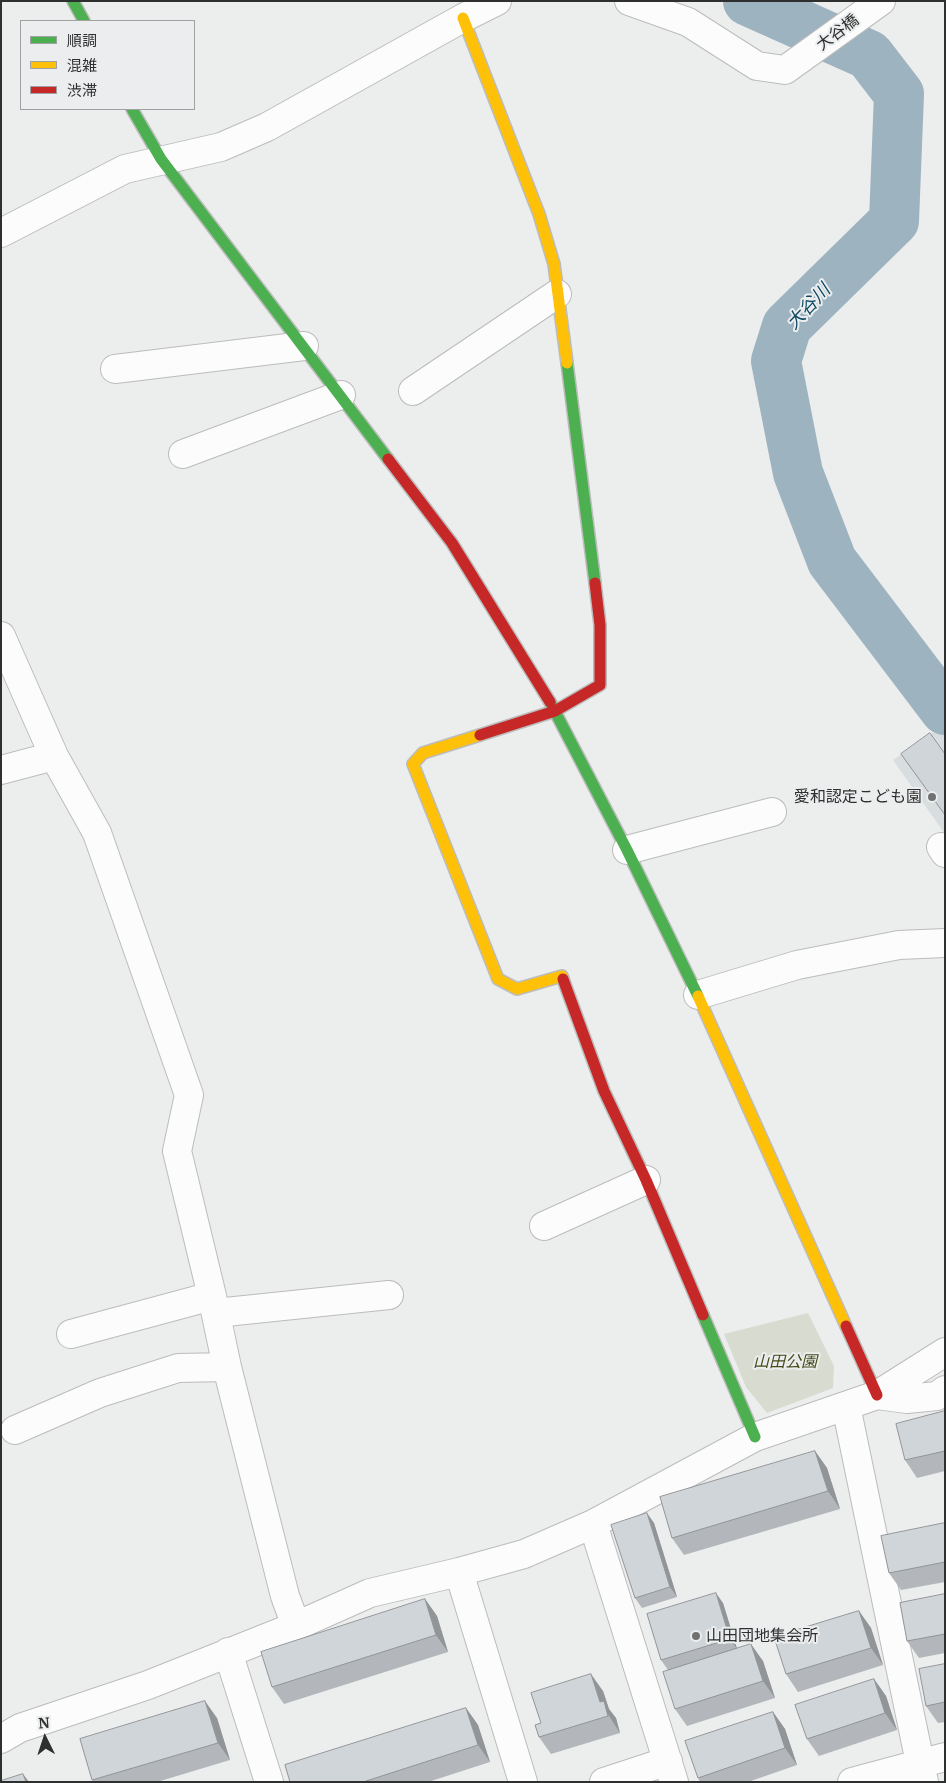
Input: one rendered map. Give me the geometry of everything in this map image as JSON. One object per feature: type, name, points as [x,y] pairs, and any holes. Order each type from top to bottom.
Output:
[{"type":"street","points":[[73,1],[83,20]]},
{"type":"street","points":[[1,233],[124,168],[222,147],[267,127],[497,1]]},
{"type":"street","name":"大谷橋","points":[[629,1],[688,22],[757,66],[786,70],[875,5]]},
{"type":"street","points":[[463,18],[540,214],[554,264],[556,294],[600,625],[600,685],[555,710],[423,753],[413,764],[498,979],[517,989],[562,976],[604,1091],[646,1180],[755,1437]]},
{"type":"street","points":[[133,110],[161,159],[452,543],[505,626],[555,710],[627,850],[698,996],[877,1395]]},
{"type":"street","points":[[412,391],[556,294]]},
{"type":"street","points":[[114,369],[304,346]]},
{"type":"street","points":[[183,454],[341,395]]},
{"type":"street","points":[[1,636],[54,756],[97,833],[189,1095],[177,1151],[227,1367],[285,1596],[296,1626]]},
{"type":"street","points":[[1,770],[54,756]]},
{"type":"street","points":[[627,850],[772,812]]},
{"type":"street","points":[[698,996],[797,965],[899,945],[945,943]]},
{"type":"street","points":[[544,1226],[646,1180]]},
{"type":"street","points":[[71,1334],[214,1305],[389,1295]]},
{"type":"street","points":[[1,1739],[20,1728],[148,1685],[296,1626],[370,1593],[524,1554],[593,1524],[755,1437],[877,1395],[945,1352]]},
{"type":"street","points":[[15,1430],[100,1393],[178,1368],[227,1367]]},
{"type":"street","points":[[877,1395],[907,1400],[936,1396],[945,1390]]},
{"type":"street","points":[[846,1406],[930,1767],[852,1782]]},
{"type":"street","points":[[593,1524],[671,1771],[604,1782]]},
{"type":"street","points":[[459,1572],[523,1782]]},
{"type":"street","points":[[228,1652],[269,1782]]},
{"type":"shaded area","name":"愛和認定こども園","points":[[941,727],[945,732],[945,834],[893,760]]},
{"type":"green space","name":"山田公園","points":[[808,1313],[834,1366],[833,1388],[767,1413],[746,1387],[724,1334]]},
{"type":"water","points":[[945,691],[945,731],[925,705]]},
{"type":"building","name":"愛和認定こども園","points":[[930,733],[945,754],[945,815],[901,754]]},
{"type":"building","points":[[945,1411],[945,1451],[905,1460],[896,1424]]},
{"type":"building","points":[[815,1451],[828,1491],[672,1538],[660,1497]]},
{"type":"building","points":[[647,1513],[670,1587],[635,1598],[611,1525]]},
{"type":"building","points":[[945,1523],[945,1562],[889,1573],[881,1536]]},
{"type":"building","name":"山田団地集会所","points":[[716,1593],[730,1639],[661,1660],[647,1614]]},
{"type":"building","points":[[945,1594],[945,1634],[907,1641],[900,1603]]},
{"type":"building","points":[[425,1599],[436,1635],[272,1687],[261,1652]]},
{"type":"building","points":[[859,1611],[871,1648],[786,1674],[774,1637]]},
{"type":"building","points":[[751,1644],[763,1681],[675,1709],[663,1672]]},
{"type":"building","points":[[945,1664],[945,1702],[926,1706],[919,1669]]},
{"type":"building","points":[[591,1674],[600,1702],[604,1701],[608,1716],[539,1737],[535,1725],[541,1723],[531,1693]]},
{"type":"building","points":[[874,1679],[885,1713],[807,1739],[795,1705]]},
{"type":"building","points":[[205,1701],[218,1743],[92,1780],[80,1739]]},
{"type":"building","points":[[466,1708],[478,1745],[363,1782],[290,1782],[285,1765]]},
{"type":"building","points":[[773,1712],[785,1748],[698,1778],[685,1741]]},
{"type":"building","points":[[23,1774],[26,1782],[1,1782],[1,1781]]},
{"type":"waterway","name":"大谷川","points":[[748,1],[869,55],[899,94],[894,221],[787,326],[776,361],[798,473],[832,561],[945,710]]},
{"type":"traffic: fast","points":[[73,1],[83,20]]},
{"type":"traffic: fast","points":[[133,110],[161,159],[388,459]]},
{"type":"traffic: fast","points":[[567,363],[595,583]]},
{"type":"traffic: fast","points":[[550,702],[627,850],[698,996]]},
{"type":"traffic: fast","points":[[703,1315],[755,1437]]},
{"type":"traffic: slow","points":[[463,18],[539,214],[554,264],[567,363]]},
{"type":"traffic: slow","points":[[480,735],[423,753],[413,764],[498,979],[517,989],[562,976],[563,979]]},
{"type":"traffic: slow","points":[[698,996],[846,1326]]},
{"type":"traffic: jam","points":[[388,459],[452,543],[550,702]]},
{"type":"traffic: jam","points":[[480,735],[555,711],[600,685],[600,625],[595,583]]},
{"type":"traffic: jam","points":[[563,979],[604,1091],[646,1180],[703,1315]]},
{"type":"traffic: jam","points":[[846,1326],[877,1395]]},
{"type":"place","name":"愛和認定こども園","points":[[932,797]]},
{"type":"place","name":"山田団地集会所","points":[[696,1636]]}]
